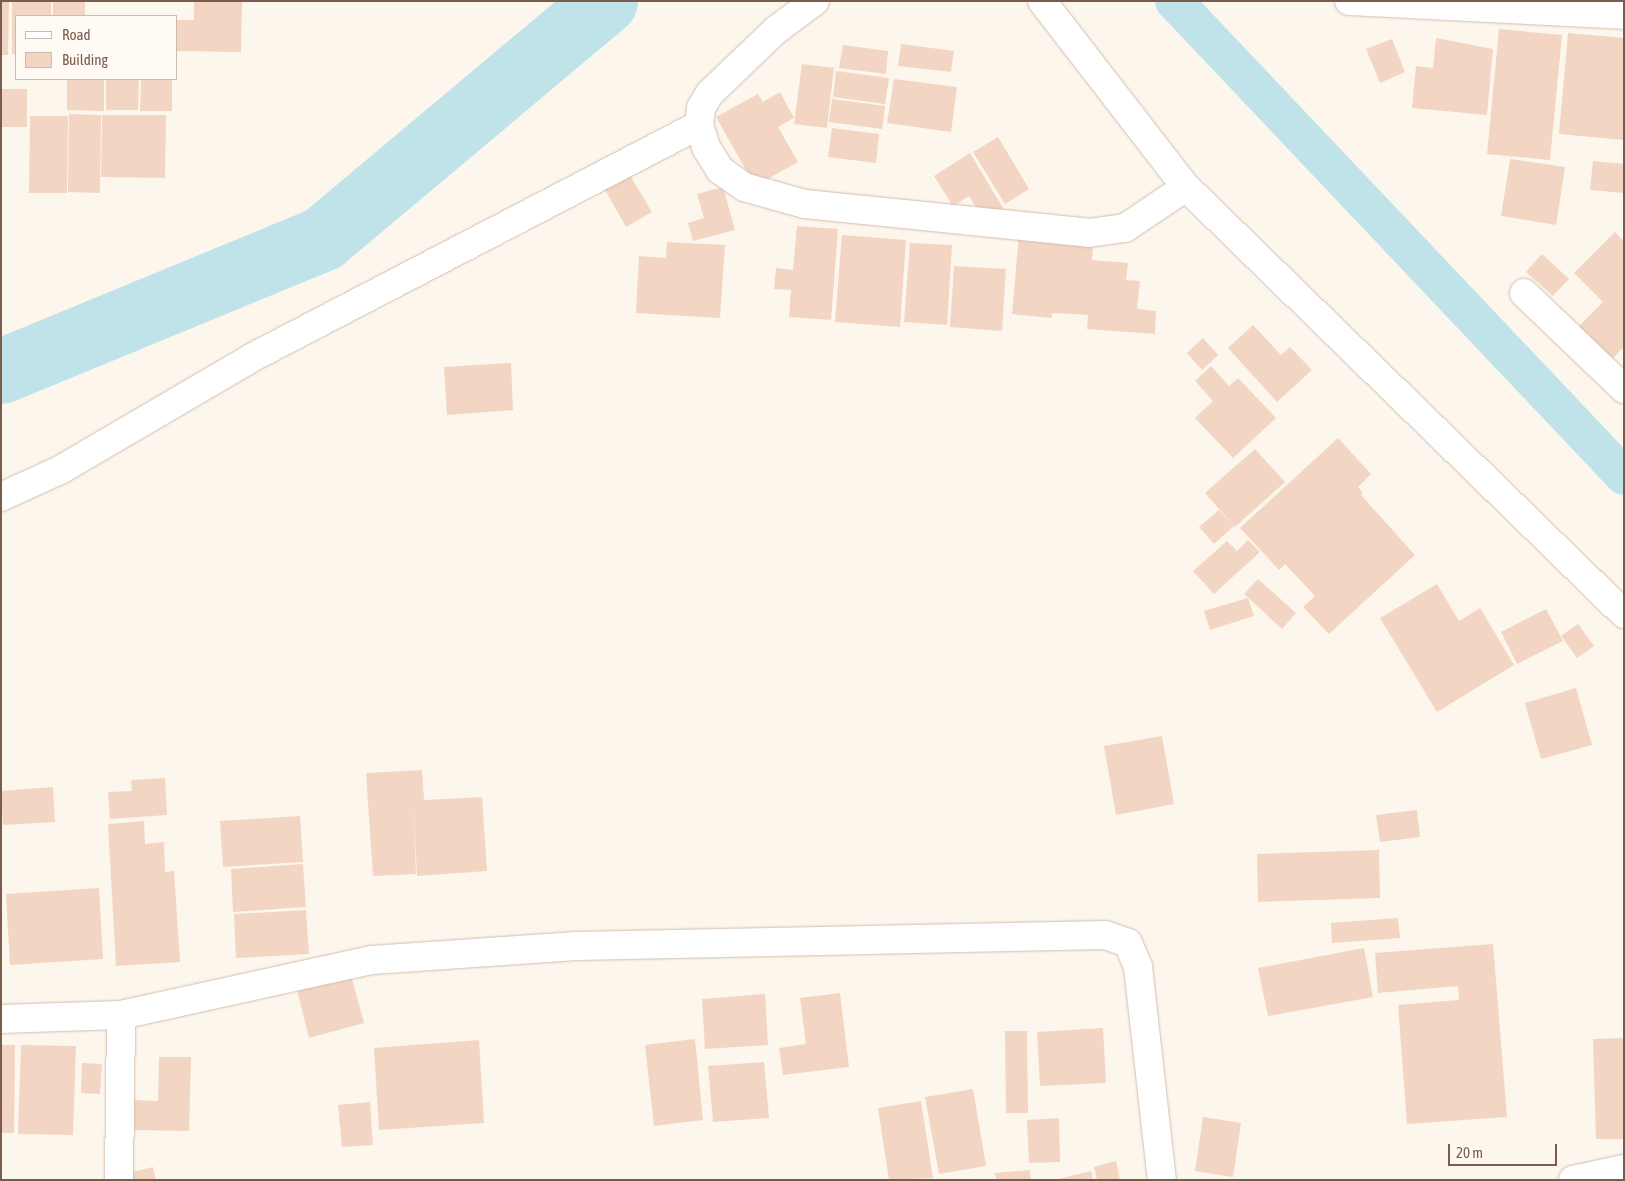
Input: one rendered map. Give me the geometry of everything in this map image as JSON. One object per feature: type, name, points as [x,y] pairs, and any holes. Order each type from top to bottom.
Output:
[{"type":"street","points":[[815,1],[776,30],[710,93],[701,108],[699,125],[720,170],[744,187],[805,204],[1089,233],[1125,228],[1163,205],[1186,187]]},
{"type":"street","points":[[1042,1],[1186,187],[1624,614]]},
{"type":"street","points":[[1349,1],[1624,16]]},
{"type":"street","points":[[1,497],[60,470],[253,357],[699,125]]},
{"type":"street","points":[[1524,293],[1624,389]]},
{"type":"street","points":[[1,1019],[121,1015],[372,960],[577,946],[1112,936],[1128,943],[1138,967],[1162,1180]]},
{"type":"street","points":[[118,1180],[121,1015]]},
{"type":"street","points":[[1573,1180],[1624,1169]]},
{"type":"building","points":[[1,1],[9,1],[8,55],[1,55]]},
{"type":"building","points":[[12,1],[51,1],[51,15],[15,15],[15,54],[12,54]]},
{"type":"building","points":[[53,1],[85,1],[85,15],[53,15]]},
{"type":"building","points":[[194,1],[242,1],[241,52],[178,51],[178,20],[194,20]]},
{"type":"building","points":[[1499,29],[1562,35],[1550,160],[1487,154]]},
{"type":"building","points":[[1568,33],[1624,38],[1624,140],[1559,134]]},
{"type":"building","points":[[1436,38],[1493,49],[1487,115],[1412,108],[1416,66],[1433,68]]},
{"type":"building","points":[[1392,39],[1405,72],[1380,83],[1366,49]]},
{"type":"building","points":[[901,44],[954,51],[951,72],[898,66]]},
{"type":"building","points":[[843,45],[888,51],[886,74],[839,68]]},
{"type":"building","points":[[802,64],[834,68],[827,128],[794,124]]},
{"type":"building","points":[[836,71],[889,78],[885,104],[833,97]]},
{"type":"building","points":[[894,79],[957,87],[951,132],[887,123]]},
{"type":"building","points":[[67,80],[104,80],[104,111],[67,110]]},
{"type":"building","points":[[106,80],[139,80],[138,110],[106,110]]},
{"type":"building","points":[[141,80],[172,80],[172,111],[140,111]]},
{"type":"building","points":[[1,89],[27,89],[27,127],[1,127]]},
{"type":"building","points":[[780,92],[794,118],[778,127],[798,162],[755,186],[716,117],[758,94],[763,102]]},
{"type":"building","points":[[832,99],[885,106],[882,129],[829,122]]},
{"type":"building","points":[[69,114],[101,115],[100,193],[68,192]]},
{"type":"building","points":[[102,115],[166,115],[165,178],[101,177]]},
{"type":"building","points":[[30,116],[68,116],[67,193],[29,193]]},
{"type":"building","points":[[832,128],[879,134],[876,163],[828,157]]},
{"type":"building","points":[[998,137],[1029,189],[1005,204],[973,152]]},
{"type":"building","points":[[970,153],[1003,208],[984,220],[969,196],[953,206],[934,176]]},
{"type":"building","points":[[1510,159],[1565,167],[1556,225],[1501,216]]},
{"type":"building","points":[[1593,161],[1624,164],[1624,193],[1590,190]]},
{"type":"building","points":[[629,174],[652,212],[626,227],[604,188]]},
{"type":"building","points":[[723,187],[735,230],[693,241],[688,223],[704,218],[697,194]]},
{"type":"building","points":[[797,226],[838,229],[831,320],[789,317],[791,290],[774,289],[776,268],[793,270]]},
{"type":"building","points":[[1615,232],[1624,241],[1624,347],[1608,363],[1574,331],[1603,302],[1574,273]]},
{"type":"building","points":[[1019,234],[1093,244],[1092,260],[1128,263],[1126,280],[1140,281],[1137,309],[1156,311],[1155,334],[1087,329],[1088,315],[1052,313],[1052,318],[1012,314]]},
{"type":"building","points":[[842,235],[906,240],[900,327],[835,322]]},
{"type":"building","points":[[667,242],[725,245],[720,318],[636,313],[639,256],[666,258]]},
{"type":"building","points":[[910,243],[952,245],[947,325],[904,322]]},
{"type":"building","points":[[1542,254],[1569,279],[1553,296],[1526,272]]},
{"type":"building","points":[[954,266],[1006,269],[1002,331],[950,327]]},
{"type":"building","points":[[1253,325],[1281,355],[1290,347],[1312,370],[1277,402],[1228,348]]},
{"type":"building","points":[[1203,338],[1218,355],[1202,370],[1187,353]]},
{"type":"building","points":[[511,363],[513,410],[447,415],[444,367]]},
{"type":"building","points":[[1211,366],[1229,386],[1238,378],[1276,418],[1233,458],[1195,418],[1213,401],[1195,381]]},
{"type":"building","points":[[1338,438],[1371,474],[1358,487],[1363,493],[1361,495],[1415,555],[1329,634],[1303,607],[1315,596],[1285,564],[1279,570],[1240,528]]},
{"type":"building","points":[[1255,449],[1285,482],[1235,527],[1205,493]]},
{"type":"building","points":[[1219,510],[1234,526],[1214,544],[1199,527]]},
{"type":"building","points":[[1248,540],[1260,552],[1214,594],[1193,571],[1227,541],[1237,551]]},
{"type":"building","points":[[1258,579],[1296,613],[1282,629],[1244,594]]},
{"type":"building","points":[[1437,584],[1459,621],[1480,608],[1514,665],[1437,712],[1380,618]]},
{"type":"building","points":[[1248,598],[1254,616],[1210,630],[1204,611]]},
{"type":"building","points":[[1546,609],[1563,641],[1517,664],[1501,632]]},
{"type":"building","points":[[1578,624],[1594,646],[1577,658],[1561,636]]},
{"type":"building","points":[[1576,688],[1592,745],[1541,759],[1525,703]]},
{"type":"building","points":[[1162,736],[1174,804],[1116,815],[1104,746]]},
{"type":"building","points":[[422,770],[424,800],[482,797],[487,871],[417,876],[413,801],[416,874],[373,876],[366,773]]},
{"type":"building","points":[[165,778],[167,815],[110,819],[108,792],[132,791],[131,780]]},
{"type":"building","points":[[53,787],[55,822],[3,825],[1,791]]},
{"type":"building","points":[[1417,810],[1420,837],[1380,842],[1376,815]]},
{"type":"building","points":[[300,816],[303,862],[223,867],[220,821]]},
{"type":"building","points":[[144,821],[145,844],[164,842],[165,872],[174,871],[180,962],[116,966],[108,824]]},
{"type":"building","points":[[1379,850],[1380,898],[1258,902],[1257,854]]},
{"type":"building","points":[[303,864],[306,907],[233,912],[231,869]]},
{"type":"building","points":[[99,888],[103,959],[10,965],[6,894]]},
{"type":"building","points":[[306,910],[309,954],[236,958],[234,914]]},
{"type":"building","points":[[1398,918],[1400,938],[1332,943],[1331,923]]},
{"type":"building","points":[[1493,944],[1507,1117],[1407,1124],[1398,1005],[1459,1000],[1458,986],[1378,993],[1375,953]]},
{"type":"building","points":[[1364,948],[1373,997],[1268,1016],[1258,968]]},
{"type":"building","points":[[349,968],[364,1023],[309,1038],[295,982]]},
{"type":"building","points":[[840,993],[849,1067],[783,1075],[779,1048],[806,1044],[800,998]]},
{"type":"building","points":[[765,994],[768,1045],[705,1049],[702,999]]},
{"type":"building","points":[[1103,1028],[1106,1083],[1040,1086],[1037,1032]]},
{"type":"building","points":[[1005,1031],[1027,1031],[1028,1113],[1006,1113]]},
{"type":"building","points":[[1624,1038],[1624,1139],[1596,1139],[1593,1039]]},
{"type":"building","points":[[695,1039],[703,1120],[654,1126],[645,1045]]},
{"type":"building","points":[[479,1040],[484,1123],[379,1130],[374,1048]]},
{"type":"building","points":[[1,1045],[15,1045],[14,1133],[1,1133]]},
{"type":"building","points":[[21,1045],[76,1046],[73,1135],[18,1134]]},
{"type":"building","points":[[159,1057],[191,1057],[189,1131],[133,1130],[134,1100],[158,1101]]},
{"type":"building","points":[[764,1062],[769,1118],[713,1122],[708,1066]]},
{"type":"building","points":[[82,1063],[102,1064],[100,1094],[81,1093]]},
{"type":"building","points":[[973,1089],[986,1166],[939,1174],[925,1097]]},
{"type":"building","points":[[921,1101],[933,1178],[889,1180],[878,1108]]},
{"type":"building","points":[[370,1102],[373,1145],[342,1147],[338,1105]]},
{"type":"building","points":[[1203,1117],[1241,1123],[1233,1177],[1195,1171]]},
{"type":"building","points":[[1059,1118],[1060,1162],[1029,1163],[1027,1120]]},
{"type":"building","points":[[1116,1161],[1120,1180],[1097,1180],[1094,1167]]},
{"type":"building","points":[[153,1167],[156,1180],[130,1180],[128,1173]]},
{"type":"building","points":[[1030,1170],[1031,1180],[996,1180],[995,1173]]},
{"type":"building","points":[[1091,1171],[1093,1180],[1058,1180],[1058,1179]]},
{"type":"waterway","points":[[1,371],[323,238],[605,1]]},
{"type":"waterway","points":[[1174,1],[1624,476]]}]
